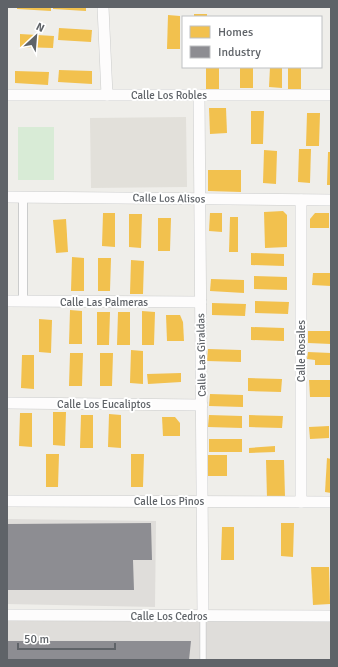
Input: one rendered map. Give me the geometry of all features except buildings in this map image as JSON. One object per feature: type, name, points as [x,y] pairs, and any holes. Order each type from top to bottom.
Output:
[{"type":"street","points":[[103,7],[107,94]]},
{"type":"street","name":"Calle Los Robles","points":[[7,95],[331,95]]},
{"type":"street","name":"Calle Las Giraldas","points":[[199,95],[204,616]]},
{"type":"street","name":"Calle Los Alisos","points":[[7,197],[331,200]]},
{"type":"street","points":[[23,197],[24,302]]},
{"type":"street","name":"Calle Rosales","points":[[301,200],[301,502]]},
{"type":"street","name":"Calle Las Palmeras","points":[[7,302],[201,302]]},
{"type":"street","name":"Calle Los Eucaliptos","points":[[7,403],[202,405]]},
{"type":"street","name":"Calle Los Pinos","points":[[7,501],[331,502]]},
{"type":"street","name":"Calle Los Cedros","points":[[7,615],[331,616]]},
{"type":"lane","points":[[203,660],[204,616]]},
{"type":"shaded area","points":[[186,117],[187,187],[91,188],[90,118]]},
{"type":"shaded area","points":[[7,519],[156,521],[155,607],[7,604]]},
{"type":"shaded area","points":[[7,618],[331,619],[331,660],[7,660]]},
{"type":"green space","points":[[18,127],[54,127],[54,180],[18,180]]}]
